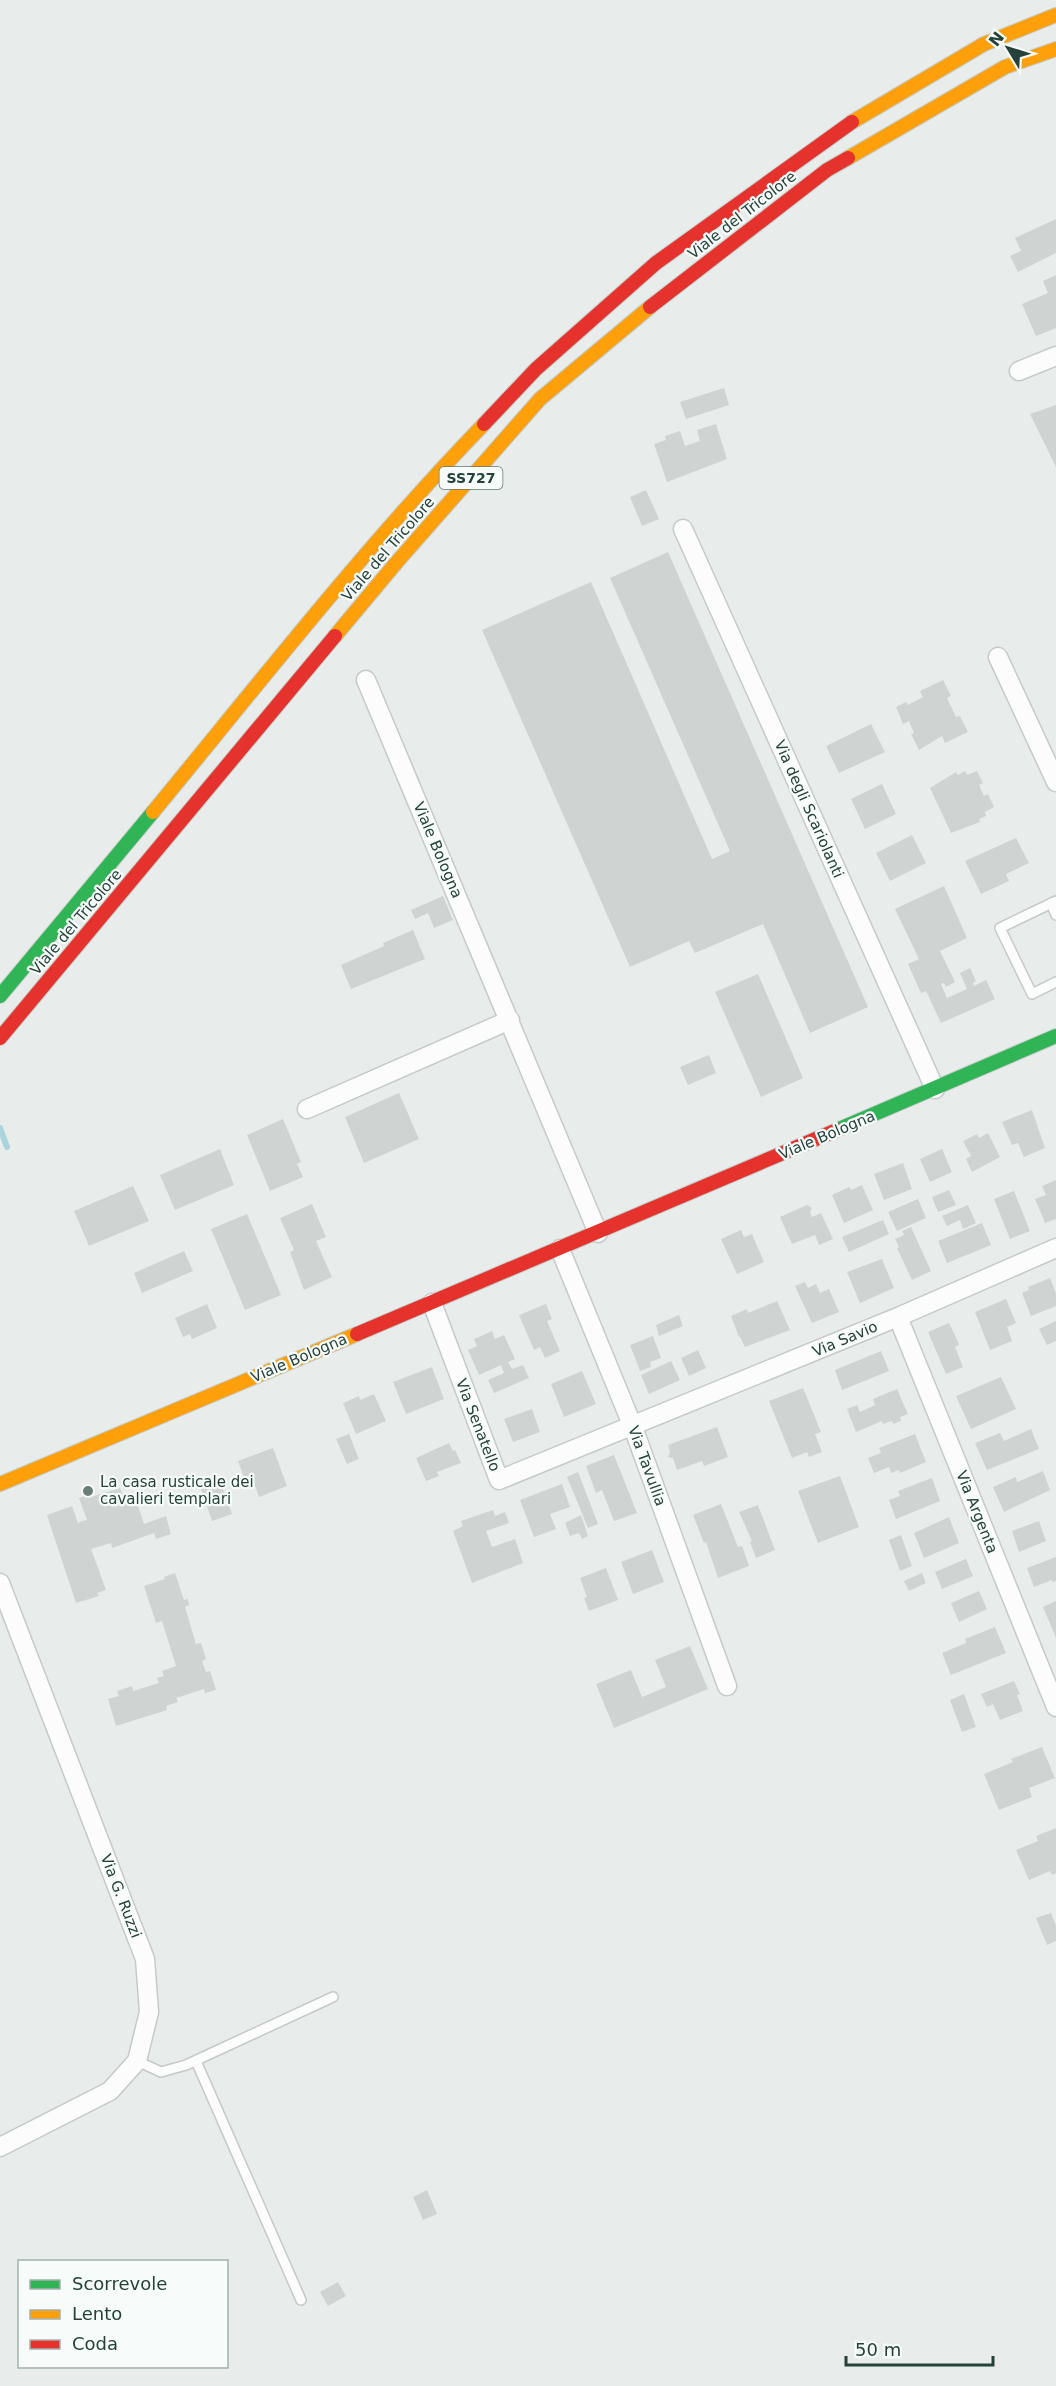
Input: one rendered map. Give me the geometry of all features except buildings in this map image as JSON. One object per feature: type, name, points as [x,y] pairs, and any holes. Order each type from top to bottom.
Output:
[{"type":"main road","name":"Viale del Tricolore","points":[[0,996],[376,544],[442,467],[536,369],[656,263],[846,126],[984,44],[1056,15]]},
{"type":"main road","name":"Viale del Tricolore","points":[[0,1038],[396,563],[540,399],[642,313],[827,170],[1005,67],[1056,49]]},
{"type":"main road","name":"Viale Bologna","points":[[0,1484],[598,1233],[1056,1036]]},
{"type":"street","points":[[1019,371],[1056,356]]},
{"type":"street","name":"Via degli Scariolanti","points":[[683,529],[935,1089]]},
{"type":"street","points":[[998,657],[1056,782]]},
{"type":"street","name":"Viale Bologna","points":[[366,680],[598,1233]]},
{"type":"street","points":[[307,1109],[510,1020]]},
{"type":"street","name":"Via Tavullia","points":[[560,1248],[633,1427],[727,1686]]},
{"type":"street","name":"Via Savio","points":[[633,1427],[898,1317],[1056,1248]]},
{"type":"street","name":"Via Senatello","points":[[432,1303],[499,1480],[633,1427]]},
{"type":"street","name":"Via Argenta","points":[[898,1317],[1056,1707]]},
{"type":"street","name":"Via G. Ruzzi","points":[[0,1583],[146,1959],[149,2012],[137,2061],[110,2091],[0,2146]]},
{"type":"lane","points":[[1056,915],[1053,902],[1000,928],[1032,994],[1056,982]]},
{"type":"lane","points":[[137,2061],[161,2072],[196,2061],[333,1997]]},
{"type":"lane","points":[[196,2061],[301,2300]]},
{"type":"waterway","points":[[0,1128],[7,1147]]},
{"type":"traffic: fast","points":[[0,996],[153,812]]},
{"type":"traffic: fast","points":[[837,1130],[1056,1036]]},
{"type":"traffic: slow","points":[[852,122],[984,44],[1056,15]]},
{"type":"traffic: slow","points":[[848,158],[1005,67],[1056,49]]},
{"type":"traffic: slow","points":[[335,636],[540,399],[650,307]]},
{"type":"traffic: slow","points":[[153,812],[356,566],[440,470],[484,424]]},
{"type":"traffic: slow","points":[[0,1484],[357,1334]]},
{"type":"traffic: jam","points":[[484,424],[536,369],[656,263],[852,122]]},
{"type":"traffic: jam","points":[[650,307],[827,170],[848,158]]},
{"type":"traffic: jam","points":[[0,1038],[335,636]]},
{"type":"traffic: jam","points":[[357,1334],[837,1130]]},
{"type":"place","name":"La casa rusticale dei cavalieri templari","points":[[88,1491]]}]
